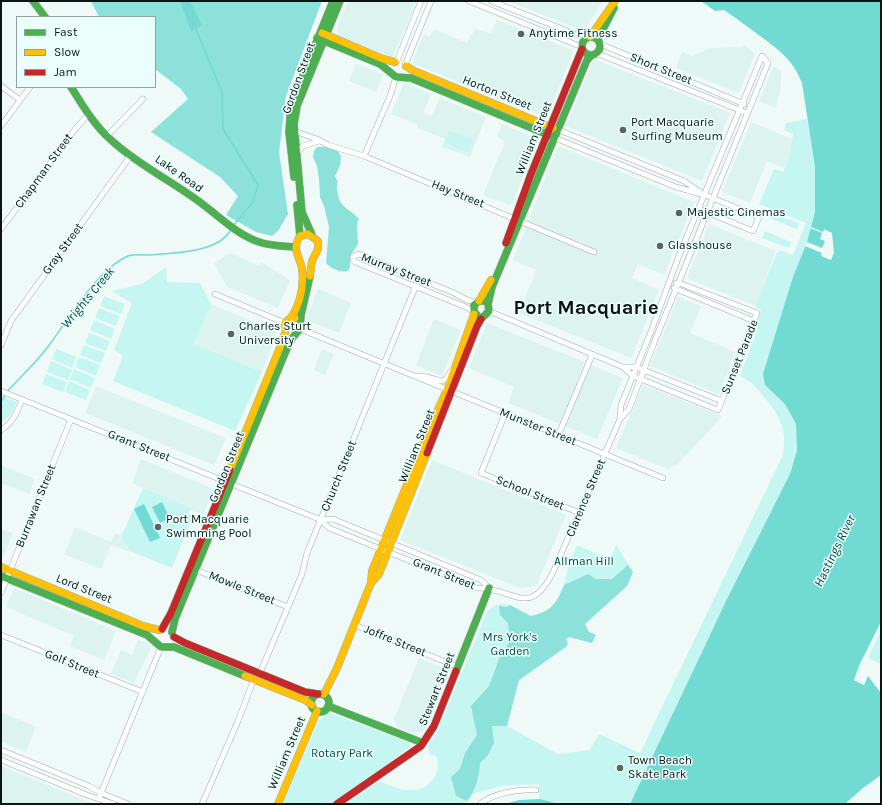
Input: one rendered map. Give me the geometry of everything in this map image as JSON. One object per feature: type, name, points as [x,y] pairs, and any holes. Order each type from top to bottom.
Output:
[{"type":"street","points":[[33,1],[44,16]]},
{"type":"street","name":"Gordon Street","points":[[312,236],[302,212],[294,124],[297,106],[333,1]]},
{"type":"street","name":"Gordon Street","points":[[300,236],[290,145],[289,114],[294,96],[340,1]]},
{"type":"street","points":[[396,75],[390,67],[396,61],[421,1]]},
{"type":"street","points":[[396,75],[405,72],[405,66],[430,1]]},
{"type":"street","points":[[469,1],[554,35],[582,48],[584,52],[594,55],[600,49],[599,41],[617,1]]},
{"type":"street","points":[[491,1],[558,28],[599,41]]},
{"type":"street","points":[[582,48],[584,41],[589,37],[617,1]]},
{"type":"street","points":[[554,35],[558,28]]},
{"type":"street","points":[[322,36],[383,59],[396,61]]},
{"type":"street","name":"Horton Street","points":[[322,36],[380,64],[396,75],[410,78],[526,127],[676,187],[705,195],[759,217],[753,232],[699,209]]},
{"type":"street","name":"Short Street","points":[[599,41],[605,46],[632,58],[750,106]]},
{"type":"street","name":"William Street","points":[[321,694],[337,668],[371,583],[372,571],[384,550],[449,390],[477,326],[486,314],[492,287],[538,157],[582,48]]},
{"type":"street","name":"Short Street","points":[[594,55],[602,55],[747,113]]},
{"type":"street","name":"William Street","points":[[449,390],[455,365],[474,313],[473,308],[489,285],[517,219],[546,160],[587,60],[594,55]]},
{"type":"street","name":"Clarence Street","points":[[489,588],[517,598],[528,598],[538,594],[550,580],[580,514],[620,418],[621,405],[712,175],[762,56],[768,63],[720,179],[629,409],[620,418]]},
{"type":"street","name":"Horton Street","points":[[396,61],[414,71],[679,179],[705,195]]},
{"type":"street","points":[[364,156],[390,96],[396,75]]},
{"type":"street","points":[[1,86],[20,100]]},
{"type":"street","points":[[1,126],[29,88]]},
{"type":"street","name":"Lake Road","points":[[71,88],[88,115],[107,136],[131,155],[183,190],[230,227],[249,239],[265,244],[295,247]]},
{"type":"street","points":[[720,102],[725,101],[724,95]]},
{"type":"street","points":[[107,136],[143,99]]},
{"type":"street","name":"Chapman Street","points":[[1,230],[76,127],[88,115]]},
{"type":"street","points":[[526,127],[531,123],[530,118]]},
{"type":"street","points":[[734,123],[742,127]]},
{"type":"street","name":"Hay Street","points":[[294,131],[364,156],[594,252]]},
{"type":"street","points":[[576,147],[575,141],[580,139]]},
{"type":"street","points":[[296,154],[303,146],[319,141]]},
{"type":"street","points":[[538,157],[543,154],[546,157],[546,160]]},
{"type":"street","name":"Gray Street","points":[[1,345],[11,321],[131,155]]},
{"type":"street","points":[[712,175],[720,179]]},
{"type":"street","points":[[676,187],[679,186],[681,182],[679,179]]},
{"type":"street","points":[[693,223],[701,227]]},
{"type":"street","points":[[285,327],[288,319],[291,318],[296,310],[303,283],[302,267],[295,247],[296,243],[300,236],[308,234],[318,241],[319,245],[317,253],[310,258],[298,255]]},
{"type":"street","name":"Gordon Street","points":[[160,629],[171,613],[288,346],[298,328],[307,292],[312,261],[317,253]]},
{"type":"street","name":"Murray Street","points":[[474,313],[466,307],[355,262],[353,257],[356,254],[359,254],[419,278],[467,300],[478,301]]},
{"type":"street","name":"Church Street","points":[[260,673],[302,574],[307,553],[419,278]]},
{"type":"street","points":[[669,284],[679,283]]},
{"type":"street","name":"Sunset Parade","points":[[679,283],[757,313],[722,401]]},
{"type":"street","points":[[669,284],[676,290],[754,321]]},
{"type":"street","points":[[215,294],[285,327],[290,333],[298,328],[297,319],[291,318]]},
{"type":"street","points":[[478,301],[484,301],[488,308],[592,355],[623,367],[633,376],[640,379],[718,410],[722,401],[636,367],[623,367]]},
{"type":"street","points":[[474,313],[478,316],[483,316]]},
{"type":"street","name":"Gordon Street","points":[[173,635],[175,619],[196,570],[281,345],[285,327]]},
{"type":"street","name":"Munster Street","points":[[298,328],[663,478]]},
{"type":"street","points":[[558,436],[592,355]]},
{"type":"street","name":"Munster Street","points":[[413,376],[427,377],[441,381],[446,378],[455,365]]},
{"type":"street","name":"Grant Street","points":[[1,391],[321,520],[333,520],[481,580],[489,588]]},
{"type":"street","points":[[1,430],[8,426],[13,420],[22,400]]},
{"type":"street","name":"School Street","points":[[505,414],[481,473],[580,514]]},
{"type":"street","name":"Burrawan Street","points":[[1,593],[4,577],[10,571],[71,419]]},
{"type":"street","name":"Grant Street","points":[[321,520],[329,528],[477,588],[489,588]]},
{"type":"street","name":"Lord Street","points":[[1,567],[143,626],[160,629]]},
{"type":"street","name":"Mowle Street","points":[[196,570],[288,607]]},
{"type":"street","name":"Lord Street","points":[[4,577],[147,636],[162,646],[182,650],[305,700],[314,708]]},
{"type":"street","name":"Stewart Street","points":[[337,804],[423,744],[434,726],[489,588]]},
{"type":"street","name":"Joffre Street","points":[[355,625],[458,667]]},
{"type":"street","points":[[162,646],[154,637],[160,629],[169,629],[173,635],[185,643],[306,692],[321,694],[329,701],[325,710],[314,708],[314,697],[321,694]]},
{"type":"street","name":"Golf Street","points":[[1,635],[143,692]]},
{"type":"street","points":[[162,646],[172,644],[173,635]]},
{"type":"street","points":[[100,796],[162,646]]},
{"type":"street","points":[[202,804],[238,721],[254,679]]},
{"type":"street","points":[[328,706],[423,744]]},
{"type":"street","name":"William Street","points":[[278,804],[314,708]]},
{"type":"street","points":[[1,750],[89,786],[100,796],[114,804]]},
{"type":"street","points":[[1,760],[86,795],[100,796],[128,804]]},
{"type":"street","points":[[61,784],[64,776]]},
{"type":"street","points":[[480,804],[492,796],[524,790],[536,790]]},
{"type":"shaded area","points":[[348,1],[417,1],[393,56],[391,57],[338,35],[337,29]]},
{"type":"shaded area","points":[[508,1],[603,1],[585,29],[581,30]]},
{"type":"shaded area","points":[[497,20],[572,50],[573,52],[547,117],[412,63],[423,36],[426,35],[430,37],[433,29],[467,43],[475,28],[491,34]]},
{"type":"shaded area","points":[[744,45],[755,54],[739,93],[676,68],[682,52],[692,56],[710,48],[741,47]]},
{"type":"shaded area","points":[[596,60],[730,113],[702,181],[566,126],[593,61]]},
{"type":"shaded area","points":[[356,63],[383,75],[376,92],[349,81]]},
{"type":"shaded area","points":[[773,67],[781,70],[781,86],[776,108],[759,101]]},
{"type":"shaded area","points":[[404,83],[431,94],[423,113],[432,116],[440,98],[486,117],[470,157],[442,147],[445,139],[417,128],[418,125],[391,114]]},
{"type":"shaded area","points":[[751,122],[792,139],[790,154],[784,168],[767,161],[750,203],[722,192]]},
{"type":"shaded area","points":[[500,123],[538,139],[512,204],[509,205],[483,195],[505,142],[497,136],[502,126],[499,125]]},
{"type":"shaded area","points":[[558,146],[694,202],[664,275],[638,264],[632,278],[659,290],[631,358],[519,313],[536,270],[513,260]]},
{"type":"shaded area","points":[[709,224],[776,251],[756,306],[687,278]]},
{"type":"shaded area","points":[[231,253],[258,266],[261,262],[290,280],[278,308],[227,287],[214,263]]},
{"type":"shaded area","points":[[318,289],[351,303],[339,333],[306,320]]},
{"type":"shaded area","points":[[678,297],[701,306],[690,333],[736,352],[719,394],[650,366]]},
{"type":"shaded area","points":[[211,304],[274,330],[276,336],[262,372],[194,344]]},
{"type":"shaded area","points":[[434,319],[461,330],[442,376],[416,365]]},
{"type":"shaded area","points":[[487,323],[585,362],[560,424],[508,403],[514,387],[469,368]]},
{"type":"shaded area","points":[[322,349],[334,354],[325,375],[314,370]]},
{"type":"shaded area","points":[[590,365],[623,378],[597,439],[565,426]]},
{"type":"shaded area","points":[[643,385],[722,416],[678,464],[668,469],[616,448]]},
{"type":"shaded area","points":[[96,386],[226,438],[214,465],[85,413]]},
{"type":"shaded area","points":[[141,459],[214,489],[203,515],[190,510],[191,508],[132,483]]},
{"type":"shaded area","points":[[432,460],[566,515],[536,586],[520,588],[400,540]]},
{"type":"shaded area","points":[[1,465],[35,479],[29,494],[1,483]]},
{"type":"shaded area","points":[[75,527],[111,542],[115,533],[134,541],[130,552],[111,545],[101,569],[64,554]]},
{"type":"shaded area","points":[[1,529],[13,533],[2,560],[1,560]]},
{"type":"shaded area","points":[[14,588],[116,631],[104,660],[70,646],[74,636],[6,607]]},
{"type":"shaded area","points":[[138,640],[148,643],[150,645],[150,650],[134,683],[111,674],[121,650],[132,655]]},
{"type":"shaded area","points":[[419,658],[448,670],[425,730],[414,734],[397,727],[394,719]]},
{"type":"shaded area","points":[[1,712],[36,727],[26,752],[1,742]]},
{"type":"shaded area","points":[[1,766],[94,804],[1,804]]},
{"type":"green space","points":[[91,1],[322,1],[286,96],[279,152],[288,214],[278,231],[272,236],[256,232],[226,215],[238,196],[220,177],[151,132],[188,99],[181,89],[156,70],[156,16],[98,16]]},
{"type":"green space","name":"Allman Hill","points":[[807,119],[815,167],[815,212],[807,242],[793,277],[777,396],[785,404],[796,424],[797,450],[790,474],[727,599],[630,804],[559,804],[540,799],[539,784],[501,786],[473,794],[466,804],[346,804],[379,781],[394,787],[410,790],[417,790],[430,783],[435,776],[438,765],[435,755],[431,756],[429,752],[429,744],[436,735],[487,612],[498,604],[503,604],[514,607],[531,616],[544,613],[557,601],[564,585],[569,563],[577,545],[610,559],[616,545],[633,572],[627,586],[585,624],[589,632],[596,635],[592,643],[569,637],[566,639],[567,645],[519,680],[507,726],[558,754],[590,750],[599,734],[640,753],[782,457],[784,440],[782,425],[779,419],[771,405],[756,388],[740,376],[758,328],[755,325],[761,310],[755,307],[777,252],[779,253],[780,250],[793,255],[806,223],[759,204],[774,169],[783,172],[790,154],[793,134],[784,130],[786,123]]},
{"type":"green space","points":[[449,131],[473,139],[468,152],[444,143]]},
{"type":"green space","points":[[317,147],[332,148],[340,153],[341,162],[335,176],[338,182],[337,187],[339,200],[359,219],[357,223],[358,244],[350,256],[350,267],[348,271],[336,270],[326,263],[329,227],[324,206],[320,197],[317,166],[313,157],[314,151]]},
{"type":"green space","points":[[772,213],[799,223],[797,229],[769,218]]},
{"type":"green space","points":[[765,231],[791,242],[789,248],[762,238]]},
{"type":"green space","points":[[166,267],[167,282],[200,283],[211,304],[194,344],[262,372],[235,431],[113,381],[123,356],[114,350],[132,303],[111,291],[142,284]]},
{"type":"green space","points":[[104,296],[125,304],[121,314],[100,306]]},
{"type":"green space","points":[[99,308],[120,316],[116,326],[95,318]]},
{"type":"green space","points":[[94,320],[115,329],[111,339],[90,330]]},
{"type":"green space","points":[[89,333],[110,341],[106,351],[85,343]]},
{"type":"green space","points":[[84,345],[105,353],[101,363],[80,355]]},
{"type":"green space","points":[[56,349],[77,357],[72,368],[52,359]]},
{"type":"green space","points":[[79,357],[100,365],[96,376],[75,367]]},
{"type":"green space","points":[[51,361],[72,370],[68,380],[47,372]]},
{"type":"green space","points":[[74,369],[95,378],[91,388],[70,379]]},
{"type":"green space","points":[[46,374],[67,382],[63,392],[42,384]]},
{"type":"green space","points":[[69,381],[90,390],[86,400],[65,392]]},
{"type":"green space","points":[[1,396],[17,402],[9,417],[1,422]]},
{"type":"green space","name":"Port Macquarie Swimming Pool","points":[[143,488],[191,508],[188,514],[193,516],[172,568],[132,552],[121,537]]},
{"type":"green space","name":"Mrs York's Garden","points":[[628,565],[633,572],[627,586],[585,624],[589,632],[596,635],[592,643],[569,637],[566,639],[568,644],[566,647],[519,680],[507,726],[492,726],[494,743],[488,755],[480,763],[478,778],[473,792],[467,801],[456,796],[451,777],[460,769],[465,753],[477,735],[471,706],[489,686],[499,659],[510,641],[508,623],[500,615],[499,606],[507,607],[510,605],[531,616],[538,614],[549,609],[556,602],[564,585],[588,574],[596,579],[612,579]]},
{"type":"green space","points":[[881,630],[881,664],[868,658]]},
{"type":"green space","name":"Rotary Park","points":[[330,713],[406,741],[411,746],[372,776],[331,804],[282,804],[319,720],[323,716]]},
{"type":"water","points":[[180,1],[190,1],[202,25],[191,31]]},
{"type":"water","name":"Hastings River","points":[[701,1],[881,1],[881,622],[860,664],[854,680],[864,685],[868,676],[881,693],[881,775],[845,804],[630,804],[727,599],[790,474],[797,450],[796,424],[785,404],[765,385],[763,374],[793,277],[807,242],[815,212],[815,167],[802,83],[792,64],[773,46],[724,10],[715,11]]},
{"type":"water","points":[[162,502],[170,518],[160,523],[152,507]]},
{"type":"water","points":[[144,504],[160,538],[150,542],[134,509]]},
{"type":"water","points":[[540,799],[559,804],[505,804],[519,800]]},
{"type":"pier","points":[[811,227],[823,232],[824,229],[832,233],[834,253],[831,260],[821,256],[822,253],[805,246],[807,242],[822,248],[825,241],[820,239],[822,233],[810,228]]},
{"type":"pier","points":[[881,622],[881,627],[862,665],[857,679],[863,682],[868,674],[864,685],[854,680],[860,664]]},
{"type":"waterway","name":"Wrights Creek","points":[[195,27],[222,92],[223,129],[258,185],[253,202],[233,226]]},
{"type":"waterway","name":"Wrights Creek","points":[[7,392],[45,350],[95,283],[117,262],[130,255],[149,255],[205,248],[224,238],[230,231]]},
{"type":"waterway","name":"Wrights Creek","points":[[1,402],[5,395]]},
{"type":"traffic: fast","points":[[33,1],[44,16]]},
{"type":"traffic: fast","points":[[294,177],[289,132],[291,105],[333,1]]},
{"type":"traffic: fast","points":[[312,235],[302,212],[294,124],[297,106],[340,1]]},
{"type":"traffic: fast","points":[[598,39],[614,8]]},
{"type":"traffic: fast","points":[[587,37],[595,37],[600,42],[600,46],[598,53],[595,55],[587,55],[582,50],[582,42],[587,37]]},
{"type":"traffic: fast","points":[[317,38],[380,64],[396,77],[411,78],[551,136]]},
{"type":"traffic: fast","points":[[481,319],[489,311],[488,304],[492,287],[587,60],[591,56]]},
{"type":"traffic: fast","points":[[72,88],[99,128],[121,149],[132,157],[190,195],[228,225],[251,239],[277,246],[295,247]]},
{"type":"traffic: fast","points":[[297,205],[300,236]]},
{"type":"traffic: fast","points":[[172,632],[175,619],[288,346],[300,329],[301,315],[310,276]]},
{"type":"traffic: fast","points":[[477,315],[474,312],[474,305],[479,301],[484,301]]},
{"type":"traffic: fast","points":[[1,576],[147,635],[161,647],[174,647],[245,676]]},
{"type":"traffic: fast","points":[[456,671],[489,588]]},
{"type":"traffic: fast","points":[[320,694],[326,697],[329,703],[326,709],[320,712],[314,709],[311,703],[314,697],[320,694]]},
{"type":"traffic: fast","points":[[328,706],[423,743]]},
{"type":"traffic: slow","points":[[590,37],[615,1]]},
{"type":"traffic: slow","points":[[322,33],[383,59],[395,62]]},
{"type":"traffic: slow","points":[[406,66],[414,71],[553,128]]},
{"type":"traffic: slow","points":[[291,318],[299,301],[302,288],[302,269],[296,249],[297,241],[300,236],[308,234],[318,241],[318,249],[312,261],[310,276]]},
{"type":"traffic: slow","points":[[479,301],[491,280]]},
{"type":"traffic: slow","points":[[371,583],[372,571],[431,425],[447,390],[474,314]]},
{"type":"traffic: slow","points":[[230,470],[281,345],[286,330],[285,323],[289,319],[295,318]]},
{"type":"traffic: slow","points":[[324,694],[337,668],[371,583],[379,574],[427,453]]},
{"type":"traffic: slow","points":[[1,567],[143,626],[159,630]]},
{"type":"traffic: slow","points":[[245,676],[305,700],[312,705]]},
{"type":"traffic: slow","points":[[278,804],[317,711]]},
{"type":"traffic: jam","points":[[506,243],[531,174],[582,49]]},
{"type":"traffic: jam","points":[[427,453],[481,319]]},
{"type":"traffic: jam","points":[[162,629],[171,613],[230,470]]},
{"type":"traffic: jam","points":[[174,637],[185,643],[305,692],[318,694]]},
{"type":"traffic: jam","points":[[337,804],[421,746],[434,726],[456,671]]},
{"type":"place","name":"Anytime Fitness","points":[[521,34]]},
{"type":"place","name":"Port Macquarie Surfing Museum","points":[[623,130]]},
{"type":"place","name":"Majestic Cinemas","points":[[679,213]]},
{"type":"place","name":"Glasshouse","points":[[660,246]]},
{"type":"place","name":"Charles Sturt University","points":[[231,334]]},
{"type":"place","name":"Port Macquarie Swimming Pool","points":[[158,527]]},
{"type":"place","name":"Town Beach Skate Park","points":[[620,768]]},
{"type":"district","name":"Port Macquarie","points":[[586,308]]}]
